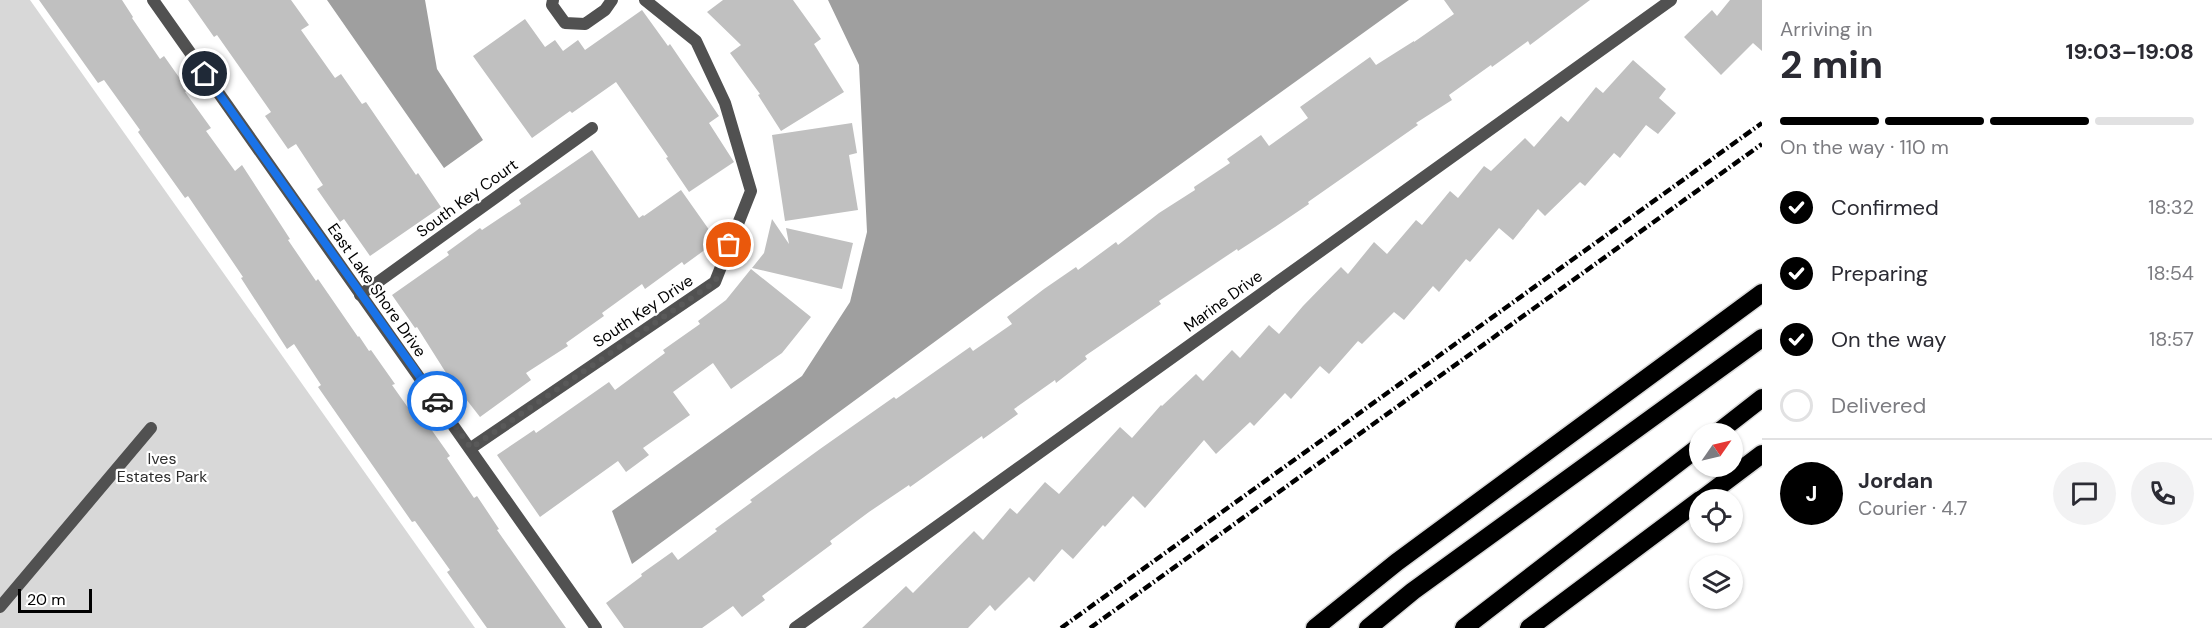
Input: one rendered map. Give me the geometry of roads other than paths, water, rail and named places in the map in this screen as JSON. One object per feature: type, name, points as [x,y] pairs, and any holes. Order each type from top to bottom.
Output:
[{"type":"highway","points":[[1315,628],[1397,562],[1762,293]]},
{"type":"highway","points":[[1368,628],[1413,591],[1762,338]]},
{"type":"highway","points":[[1730,423],[1762,398]]},
{"type":"highway","points":[[1464,628],[1689,454]]},
{"type":"highway","points":[[1715,489],[1762,454]]},
{"type":"highway","points":[[1529,628],[1689,508]]},
{"type":"street","name":"East Lake Shore Drive","points":[[153,0],[596,628]]},
{"type":"street","points":[[553,0],[552,5],[565,23],[585,24],[605,10],[612,0]]},
{"type":"street","name":"South Key Drive","points":[[471,448],[715,282],[751,191],[725,103],[696,41],[645,0]]},
{"type":"street","name":"Marine Drive","points":[[795,628],[1671,0]]},
{"type":"street","name":"South Key Court","points":[[360,295],[592,128]]},
{"type":"street","points":[[0,607],[151,428]]},
{"type":"railway","points":[[1061,628],[1762,123]]},
{"type":"railway","points":[[1090,628],[1762,144]]},
{"type":"park label","name":"Ives Estates Park","points":[[162,467]]}]
